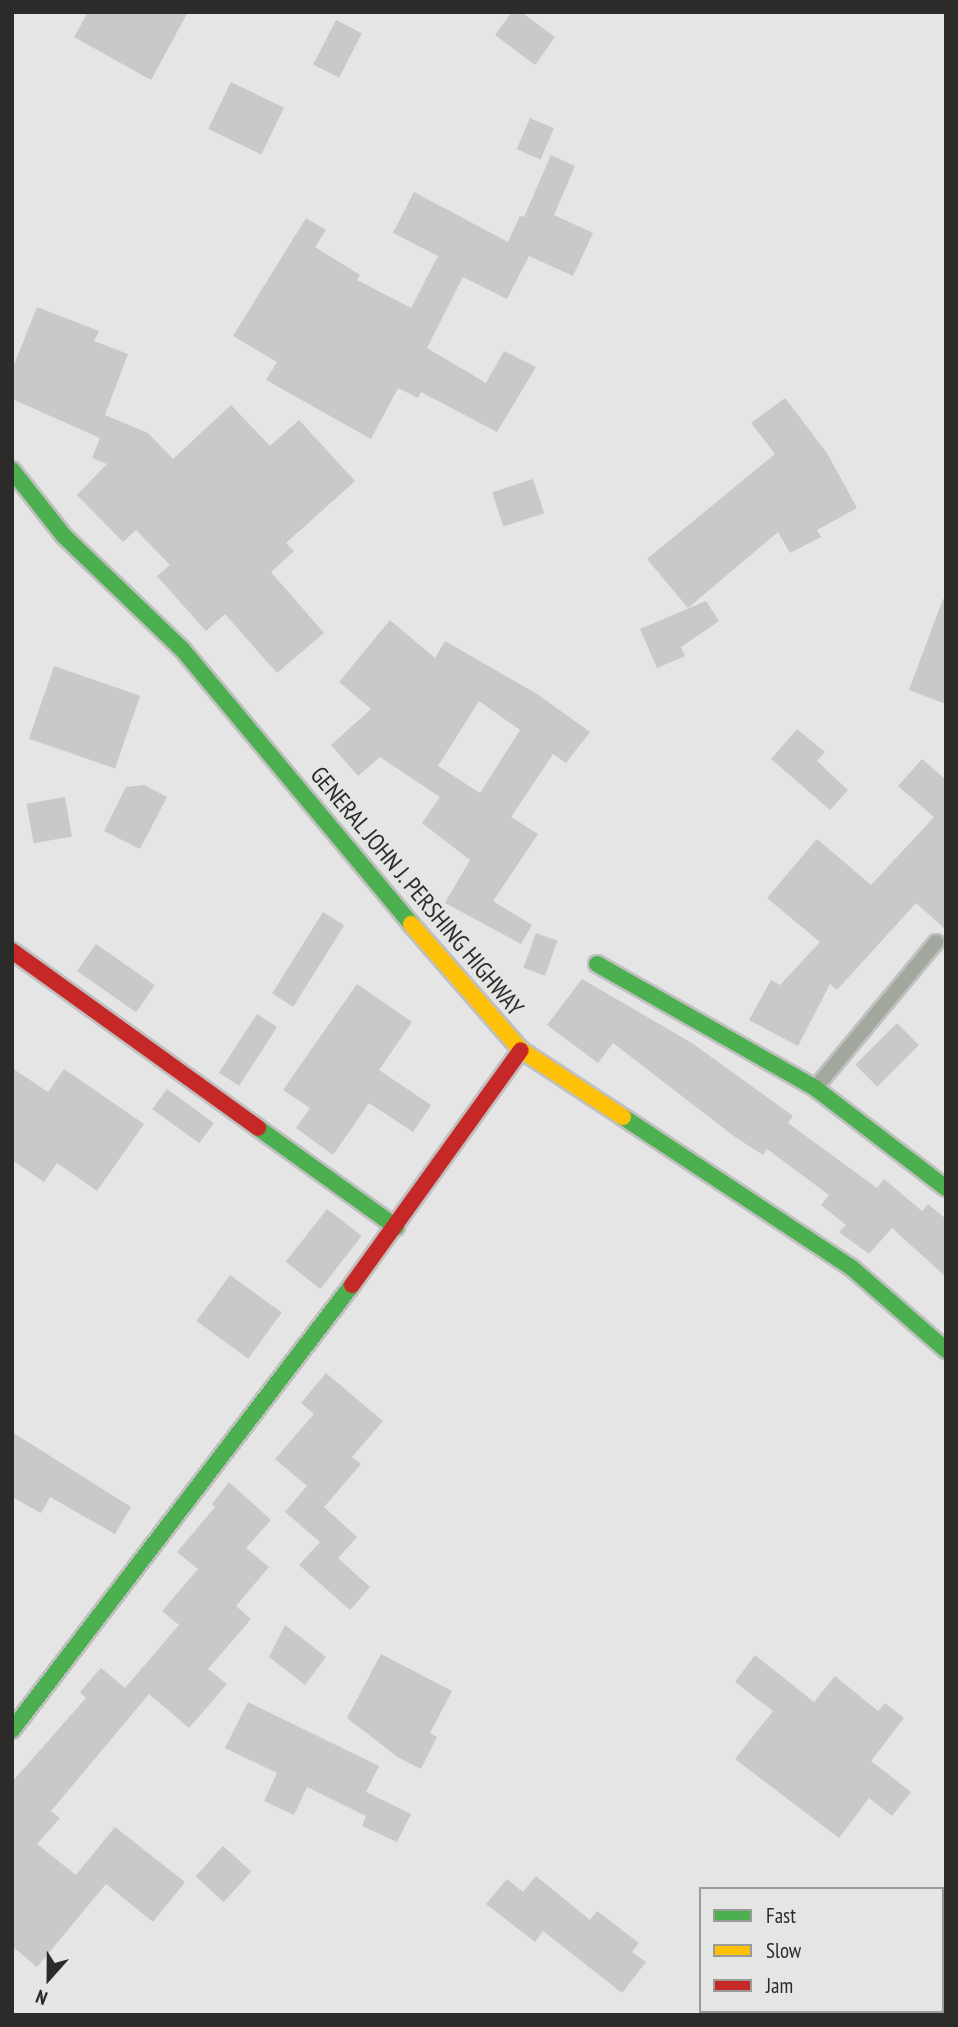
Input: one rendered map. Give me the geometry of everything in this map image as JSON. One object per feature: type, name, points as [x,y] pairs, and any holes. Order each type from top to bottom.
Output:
[{"type":"street","name":"GENERAL JOHN J. PERSHING HIGHWAY","points":[[12,470],[64,536],[183,649],[481,1009],[521,1050],[852,1268],[946,1350]]},
{"type":"street","points":[[12,951],[396,1227]]},
{"type":"street","points":[[597,964],[815,1088],[946,1188]]},
{"type":"street","points":[[12,1730],[396,1227],[521,1050]]},
{"type":"lane","points":[[815,1088],[936,942]]},
{"type":"building","points":[[88,12],[188,12],[151,80],[74,37]]},
{"type":"building","points":[[512,12],[521,12],[555,37],[535,65],[495,35]]},
{"type":"building","points":[[336,20],[362,33],[339,78],[313,65]]},
{"type":"building","points":[[231,82],[284,108],[261,155],[208,129]]},
{"type":"building","points":[[530,118],[554,128],[541,159],[517,149]]},
{"type":"building","points":[[551,155],[575,166],[554,215],[593,233],[573,276],[529,256],[507,299],[463,277],[427,348],[486,383],[504,351],[536,367],[497,432],[421,392],[418,398],[398,388],[371,439],[266,380],[277,362],[233,336],[306,218],[326,230],[315,247],[360,275],[357,280],[411,308],[438,256],[393,233],[414,192],[508,242],[520,216],[524,217]]},
{"type":"building","points":[[37,307],[99,331],[94,341],[128,354],[105,415],[148,433],[173,459],[231,405],[270,446],[299,420],[355,481],[286,543],[294,551],[271,572],[324,633],[277,673],[225,614],[206,631],[157,576],[170,565],[136,530],[123,542],[77,495],[107,464],[92,458],[100,438],[12,399],[12,370]]},
{"type":"building","points":[[785,398],[827,453],[857,508],[817,530],[821,537],[790,553],[778,532],[688,608],[647,559],[775,454],[751,423]]},
{"type":"building","points":[[533,479],[544,513],[503,527],[492,492]]},
{"type":"building","points":[[943,599],[946,599],[946,704],[909,690]]},
{"type":"building","points":[[706,601],[719,621],[681,647],[685,656],[657,668],[640,629]]},
{"type":"building","points":[[390,620],[435,658],[445,641],[537,694],[590,732],[566,763],[553,754],[511,817],[538,834],[493,901],[532,925],[521,944],[445,903],[470,860],[422,823],[440,797],[380,757],[358,776],[331,745],[371,709],[339,682]],"holes":[[[479,701],[520,730],[480,793],[438,766]]]},
{"type":"building","points":[[54,666],[140,696],[115,768],[29,739]]},
{"type":"building","points":[[797,729],[825,752],[817,761],[848,790],[830,810],[771,759]]},
{"type":"building","points":[[922,759],[946,780],[946,930],[916,903],[837,990],[830,984],[798,1046],[749,1020],[771,980],[780,985],[820,942],[767,898],[817,839],[871,885],[934,817],[898,786]]},
{"type":"building","points":[[144,785],[167,797],[140,849],[104,831],[126,787]]},
{"type":"building","points":[[65,797],[72,836],[34,843],[27,804]]},
{"type":"building","points":[[323,912],[344,925],[293,1007],[272,993]]},
{"type":"building","points":[[536,933],[558,941],[545,976],[523,968]]},
{"type":"building","points":[[96,944],[155,985],[136,1012],[77,971]]},
{"type":"building","points":[[582,979],[692,1043],[793,1116],[788,1123],[877,1188],[884,1179],[922,1211],[928,1204],[946,1219],[946,1277],[892,1228],[869,1254],[839,1232],[846,1225],[821,1205],[829,1195],[767,1149],[763,1155],[735,1137],[613,1043],[598,1063],[547,1025]]},
{"type":"building","points":[[357,984],[412,1022],[379,1070],[431,1105],[413,1132],[369,1103],[333,1155],[296,1128],[310,1108],[283,1090]]},
{"type":"building","points":[[257,1014],[277,1027],[239,1086],[219,1073]]},
{"type":"building","points":[[897,1023],[919,1045],[877,1087],[855,1065]]},
{"type":"building","points":[[12,1068],[48,1092],[64,1069],[144,1124],[97,1191],[57,1163],[44,1182],[12,1160]]},
{"type":"building","points":[[167,1089],[214,1123],[199,1143],[152,1109]]},
{"type":"building","points":[[327,1209],[362,1236],[320,1289],[286,1262]]},
{"type":"building","points":[[230,1275],[282,1313],[248,1359],[196,1321]]},
{"type":"building","points":[[326,1373],[383,1421],[352,1457],[361,1464],[324,1507],[357,1537],[338,1558],[370,1587],[350,1610],[299,1565],[320,1542],[285,1512],[307,1486],[275,1459],[314,1414],[301,1403]]},
{"type":"building","points":[[12,1432],[131,1507],[115,1534],[50,1497],[41,1513],[12,1497]]},
{"type":"building","points":[[229,1482],[271,1520],[246,1548],[269,1567],[236,1606],[251,1619],[208,1669],[227,1684],[189,1728],[149,1694],[51,1811],[60,1818],[37,1844],[76,1875],[115,1827],[185,1882],[153,1922],[106,1884],[37,1967],[12,1946],[12,1782],[86,1698],[80,1692],[101,1668],[125,1688],[179,1625],[162,1611],[198,1569],[177,1552],[215,1507],[212,1504]]},
{"type":"building","points":[[285,1625],[326,1657],[305,1685],[269,1657]]},
{"type":"building","points":[[381,1654],[452,1691],[430,1733],[437,1737],[421,1769],[399,1758],[347,1718]]},
{"type":"building","points":[[755,1655],[814,1702],[835,1676],[878,1711],[885,1703],[904,1718],[871,1761],[911,1792],[892,1816],[869,1798],[839,1838],[735,1759],[773,1711],[735,1682]]},
{"type":"building","points":[[248,1702],[379,1766],[366,1792],[411,1814],[397,1842],[362,1826],[366,1816],[307,1787],[294,1815],[264,1801],[277,1773],[225,1748]]},
{"type":"building","points":[[223,1846],[251,1871],[224,1902],[196,1876]]},
{"type":"building","points":[[536,1876],[590,1920],[597,1911],[639,1943],[632,1952],[646,1962],[622,1993],[543,1931],[535,1942],[486,1904],[507,1879],[523,1892]]},
{"type":"traffic: fast","points":[[12,470],[64,536],[182,649],[411,924]]},
{"type":"traffic: fast","points":[[597,964],[815,1088],[946,1188]]},
{"type":"traffic: fast","points":[[623,1117],[852,1268],[946,1350]]},
{"type":"traffic: fast","points":[[258,1128],[396,1227]]},
{"type":"traffic: fast","points":[[12,1730],[352,1285]]},
{"type":"traffic: slow","points":[[411,924],[521,1050],[623,1117]]},
{"type":"traffic: jam","points":[[12,951],[258,1128]]},
{"type":"traffic: jam","points":[[352,1285],[521,1050]]}]
